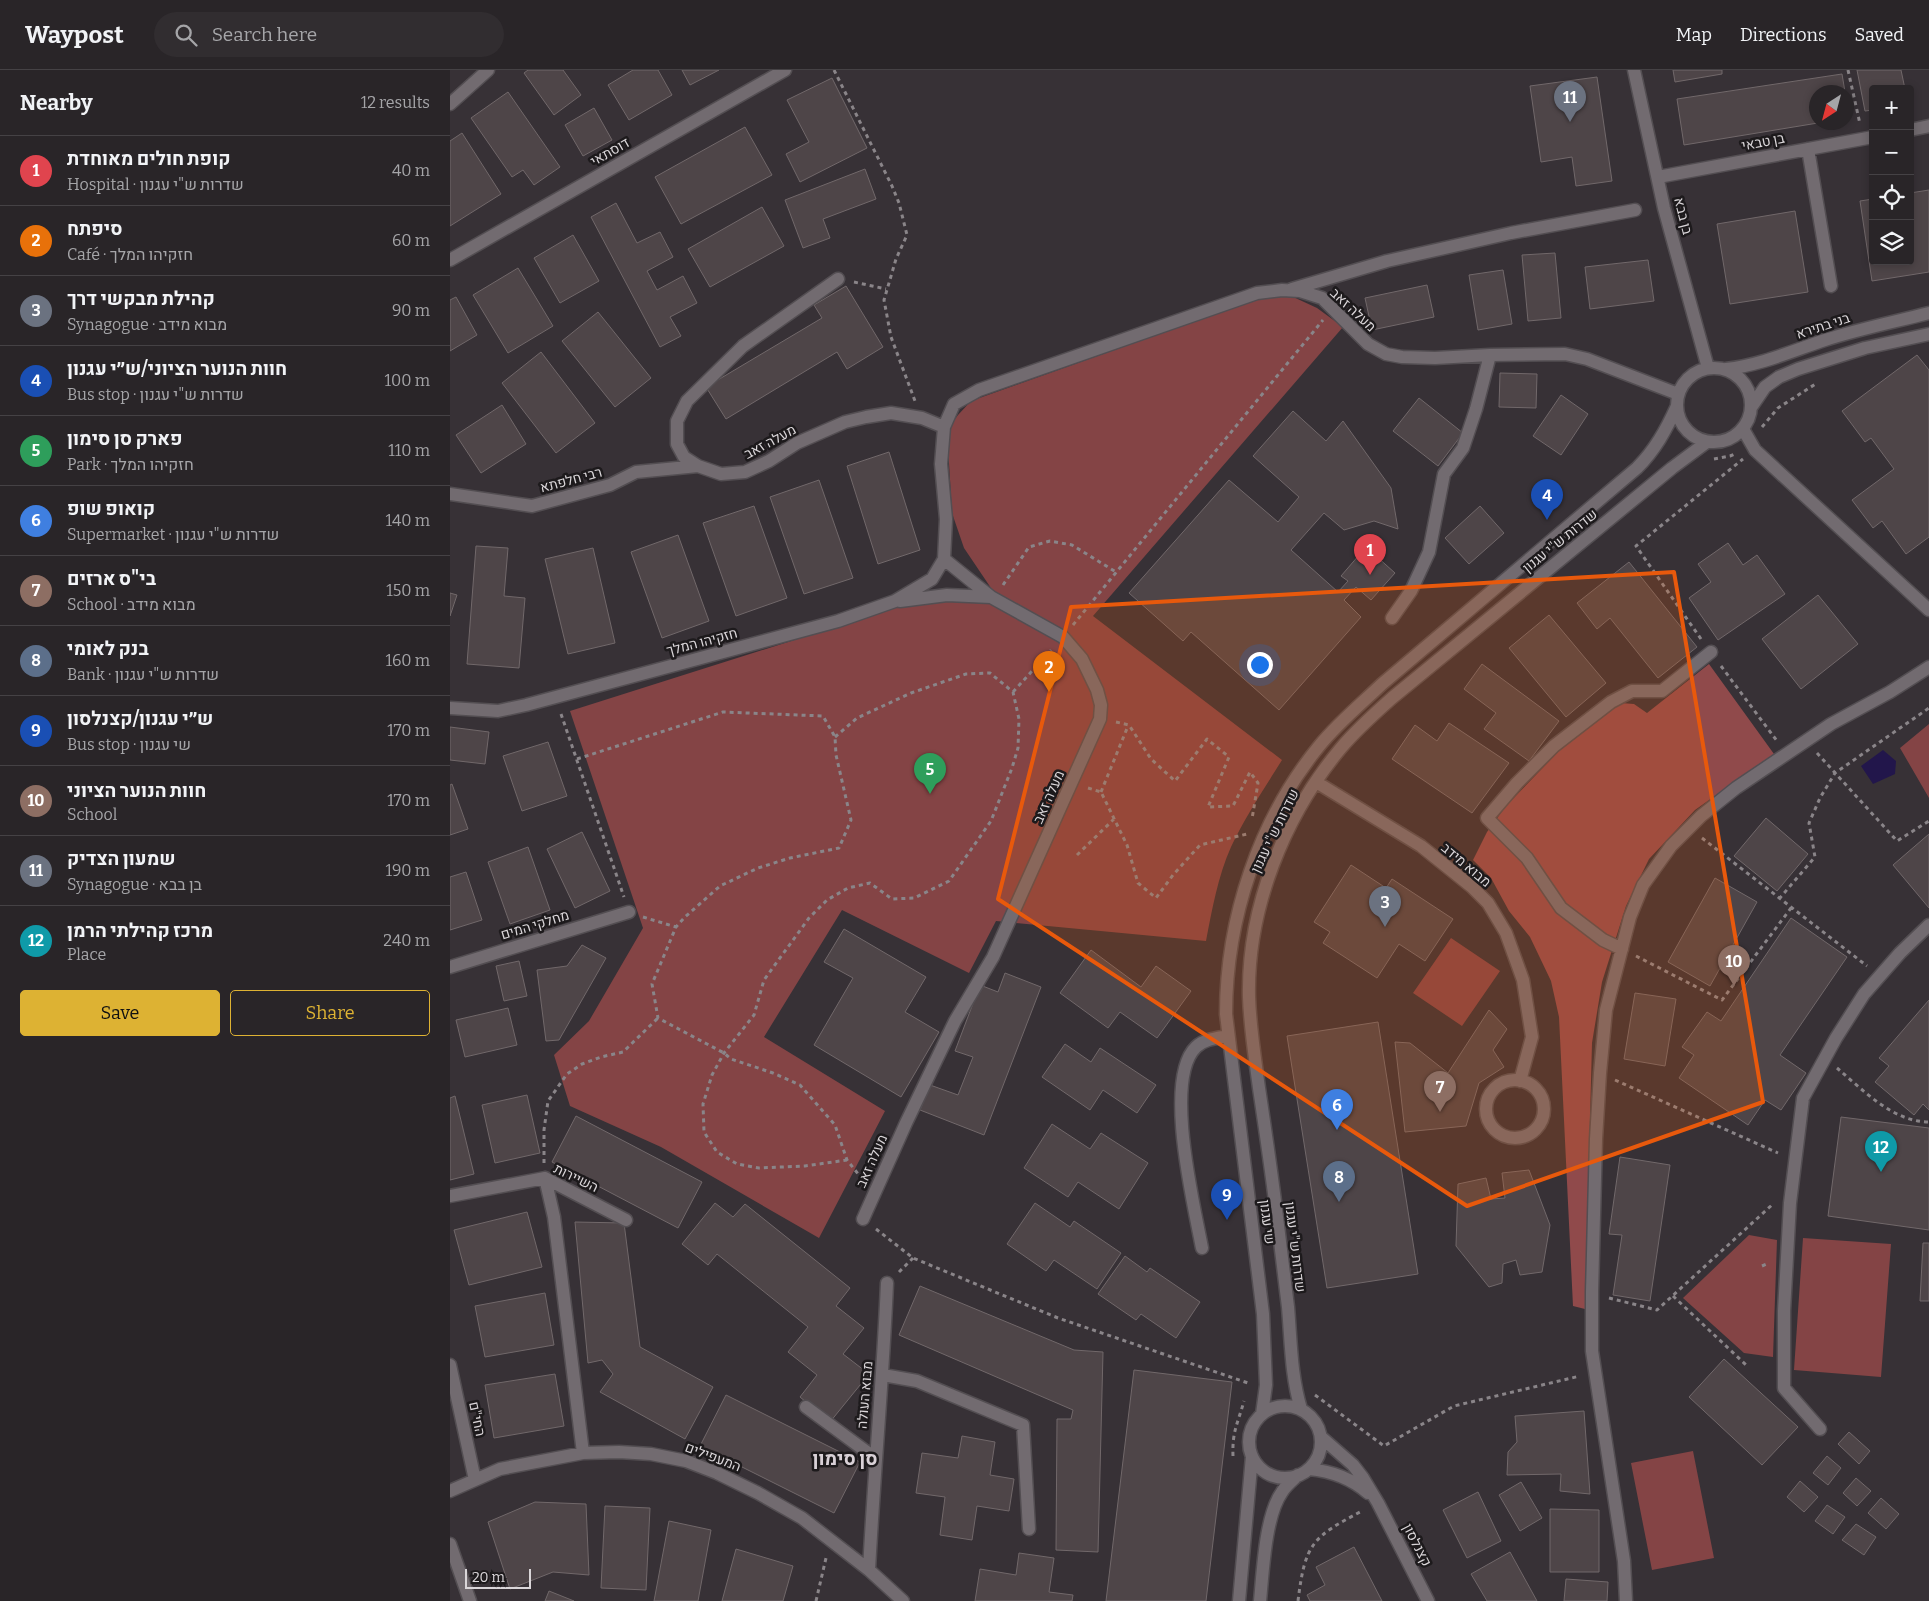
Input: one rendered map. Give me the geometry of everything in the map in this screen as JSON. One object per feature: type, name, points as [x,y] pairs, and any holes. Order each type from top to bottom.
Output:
[{"type":"street","points":[[450,104],[488,70]]},
{"type":"street","name":"דוסתאי","points":[[450,260],[784,70]]},
{"type":"street","name":"בן בבא","points":[[1634,70],[1664,208],[1708,368]]},
{"type":"street","points":[[1914,129],[1929,126]]},
{"type":"street","name":"בן טבאי","points":[[1658,177],[1868,138]]},
{"type":"street","points":[[1808,149],[1831,286]]},
{"type":"street","points":[[1287,290],[1387,261],[1511,233],[1635,210]]},
{"type":"street","name":"מעלה זאב","points":[[838,279],[743,346],[687,402],[677,421],[677,444],[684,457],[698,466],[721,474],[744,472],[769,461],[796,444],[845,422],[891,413],[922,418],[944,427]]},
{"type":"street","name":"מעלה זאב","points":[[863,1219],[955,1021],[993,957],[1100,719],[1101,704],[1097,690],[1082,659],[1063,637],[991,597],[944,559],[946,519],[942,464],[944,427],[954,404],[979,390],[1257,293],[1287,290],[1300,291],[1322,298],[1368,344],[1386,354],[1402,357],[1435,358],[1565,354],[1587,358],[1678,400]]},
{"type":"street","name":"בני בתירא","points":[[1726,369],[1754,365],[1824,340],[1929,313]]},
{"type":"street","points":[[1752,406],[1765,387],[1798,369],[1865,348],[1929,334]]},
{"type":"street","points":[[1392,618],[1411,591],[1429,552],[1444,474],[1463,448],[1476,409],[1490,355]]},
{"type":"street","points":[[1708,368],[1726,369],[1735,373],[1744,382],[1750,393],[1752,406],[1750,418],[1736,436],[1727,440],[1707,442],[1696,437],[1686,429],[1679,418],[1678,400],[1683,384],[1690,376],[1708,368]]},
{"type":"street","name":"שדרות ש\"י עגנון","points":[[1228,1036],[1226,983],[1230,948],[1235,927],[1253,866],[1279,807],[1298,774],[1320,745],[1349,714],[1382,684],[1637,468],[1649,456],[1664,434],[1678,400]]},
{"type":"street","points":[[1743,429],[1755,450],[1929,610]]},
{"type":"street","name":"שדרות ש\"י עגנון","points":[[1301,1409],[1295,1385],[1288,1309],[1254,1052],[1249,995],[1253,937],[1265,885],[1288,832],[1316,782],[1342,747],[1362,725],[1392,698],[1672,468],[1707,442]]},
{"type":"street","name":"רבי חלפתא","points":[[450,494],[532,506],[610,485],[636,472],[698,466]]},
{"type":"street","name":"חזקיהו המלך","points":[[450,708],[498,711],[838,621],[895,601],[932,579],[944,559]]},
{"type":"street","points":[[895,601],[947,595],[991,597]]},
{"type":"street","points":[[1622,949],[1603,940],[1561,908],[1527,858],[1487,818],[1517,783],[1554,746],[1611,702],[1632,691],[1662,691],[1711,652]]},
{"type":"street","points":[[1626,1601],[1624,1560],[1592,1351],[1592,1292],[1596,1139],[1606,1010],[1630,917],[1643,885],[1671,846],[1701,816],[1736,788],[1807,740],[1929,667]]},
{"type":"street","name":"מבוא מידב","points":[[1316,782],[1420,846],[1472,887],[1488,903],[1506,933],[1523,980],[1532,1037],[1520,1081]]},
{"type":"street","name":"מחלקי המים","points":[[450,967],[629,912]]},
{"type":"street","points":[[1820,1429],[1784,1388],[1784,1311],[1787,1255],[1792,1188],[1803,1098],[1864,994],[1900,953],[1929,925]]},
{"type":"street","points":[[1202,1248],[1182,1134],[1181,1086],[1188,1059],[1196,1047],[1212,1039],[1228,1036]]},
{"type":"street","name":"שי עגנון","points":[[1228,1036],[1263,1314],[1266,1385],[1262,1414]]},
{"type":"street","points":[[1510,1080],[1520,1081],[1535,1089],[1541,1097],[1543,1107],[1540,1123],[1534,1131],[1525,1136],[1515,1138],[1501,1134],[1493,1128],[1488,1119],[1486,1108],[1488,1098],[1500,1084],[1510,1080]]},
{"type":"street","points":[[544,1178],[554,1217],[583,1452]]},
{"type":"street","name":"השיירות","points":[[450,1196],[544,1178],[626,1220]]},
{"type":"street","name":"מבוא העולה","points":[[869,1570],[875,1458],[883,1375],[887,1283]]},
{"type":"street","name":"החי\"ם","points":[[450,1365],[475,1480]]},
{"type":"street","points":[[883,1375],[917,1381],[1022,1425],[1029,1529]]},
{"type":"street","points":[[1284,1406],[1301,1409],[1314,1420],[1321,1436],[1353,1465],[1378,1503],[1362,1487],[1351,1480],[1328,1472],[1303,1472],[1286,1478],[1274,1476],[1259,1466],[1252,1456],[1249,1445],[1250,1433],[1254,1422],[1262,1414],[1273,1408],[1284,1406]]},
{"type":"street","points":[[806,1407],[875,1458]]},
{"type":"street","points":[[1260,1601],[1263,1569],[1274,1508],[1282,1491],[1319,1455],[1321,1436]]},
{"type":"street","name":"המעפילים","points":[[450,1491],[500,1469],[583,1452],[651,1454],[686,1461],[717,1473],[758,1493],[802,1518],[869,1570],[903,1601]]},
{"type":"street","points":[[1239,1601],[1252,1456]]},
{"type":"street","name":"קצנלסון","points":[[1378,1503],[1428,1601]]},
{"type":"street","points":[[450,1544],[470,1601]]},
{"type":"path","points":[[834,70],[899,203],[907,235],[896,259],[884,300],[891,337],[922,418]]},
{"type":"path","points":[[1848,70],[1868,138]]},
{"type":"path","points":[[838,279],[886,289]]},
{"type":"path","points":[[1013,692],[1063,637],[1332,308]]},
{"type":"path","points":[[1691,624],[1636,546],[1755,450]]},
{"type":"path","points":[[1003,584],[1029,547],[1050,542],[1072,546],[1116,572]]},
{"type":"path","points":[[658,1018],[724,1053],[731,1059],[800,1084],[835,1125],[847,1160],[805,1166],[759,1168],[737,1164],[717,1152],[704,1132],[704,1104],[712,1075],[724,1053],[754,1015],[764,980],[809,918],[827,900],[848,888],[870,883],[892,899],[914,898],[949,881],[990,821],[1012,768],[1018,748],[1019,719],[1013,692],[990,673],[966,674],[910,692],[857,718],[835,737]]},
{"type":"path","points":[[1734,683],[1786,754]]},
{"type":"path","points":[[556,697],[629,912],[676,928]]},
{"type":"path","points":[[1779,899],[1815,857],[1809,823],[1820,798],[1835,773],[1929,708]]},
{"type":"path","points":[[577,759],[723,712],[823,716],[835,737],[836,755],[852,820],[839,848],[790,858],[758,868],[720,886],[685,917],[676,928],[652,984],[658,1018]]},
{"type":"path","points":[[1100,719],[1129,725],[1151,759],[1175,780],[1207,739],[1229,758],[1208,806],[1233,806],[1250,772],[1258,783],[1250,825]]},
{"type":"path","points":[[1129,725],[1101,792],[1127,845],[1138,883],[1156,898],[1173,875],[1200,845],[1249,834]]},
{"type":"path","points":[[1807,740],[1898,841],[1929,821]]},
{"type":"path","points":[[1077,855],[1114,819]]},
{"type":"path","points":[[1689,828],[1880,976]]},
{"type":"path","points":[[1622,949],[1722,1000],[1791,908]]},
{"type":"path","points":[[544,1178],[544,1130],[548,1101],[567,1074],[582,1064],[600,1057],[623,1052],[658,1018]]},
{"type":"path","points":[[1825,1058],[1885,1109],[1922,1122],[1929,1122]]},
{"type":"path","points":[[1600,1073],[1795,1160]]},
{"type":"path","points":[[1657,1310],[1792,1188]]},
{"type":"path","points":[[1657,1310],[1792,1188]]},
{"type":"path","points":[[863,1219],[913,1258],[1058,1318],[1248,1383]]},
{"type":"path","points":[[1762,1266],[1787,1255]]},
{"type":"path","points":[[1592,1292],[1657,1310]]},
{"type":"path","points":[[1673,1296],[1746,1365]]},
{"type":"path","points":[[1295,1385],[1303,1386],[1384,1446],[1454,1406],[1595,1372]]},
{"type":"path","points":[[1298,1601],[1302,1570],[1308,1553],[1316,1539],[1336,1525],[1378,1503]]},
{"type":"path","points":[[816,1601],[830,1540]]},
{"type":"highlighted area","points":[[1674,572],[1763,1102],[1467,1206],[998,899],[1071,607]]},
{"type":"shaded area","points":[[1289,295],[1317,308],[1343,327],[1093,616],[1282,760],[1236,836],[1226,858],[1213,905],[1206,941],[996,921],[969,973],[842,910],[764,1037],[885,1111],[819,1238],[661,1147],[570,1106],[554,1055],[589,1021],[643,928],[570,711],[914,602],[995,594],[964,548],[952,513],[947,430],[971,401],[1263,297]]},
{"type":"shaded area","points":[[1709,664],[1774,754],[1695,810],[1649,859],[1626,906],[1602,982],[1592,1043],[1585,1309],[1573,1306],[1559,1017],[1551,981],[1530,937],[1509,911],[1491,878],[1473,860],[1487,832],[1506,806],[1560,750],[1621,703],[1634,704],[1647,713]]},
{"type":"shaded area","points":[[1929,724],[1929,798],[1900,748]]},
{"type":"shaded area","points":[[1883,750],[1896,761],[1895,774],[1873,784],[1861,766]]},
{"type":"shaded area","points":[[1451,938],[1500,971],[1462,1026],[1413,993]]},
{"type":"shaded area","points":[[1749,1235],[1777,1240],[1773,1357],[1744,1353],[1683,1298]]},
{"type":"shaded area","points":[[1803,1238],[1891,1244],[1881,1377],[1794,1370]]},
{"type":"shaded area","points":[[1693,1451],[1714,1558],[1652,1570],[1631,1463]]},
{"type":"building","points":[[528,70],[563,70],[581,95],[554,115],[524,73]]},
{"type":"building","points":[[633,70],[658,70],[672,95],[629,120],[608,85]]},
{"type":"building","points":[[682,70],[719,70],[690,85]]},
{"type":"building","points":[[1673,70],[1722,70],[1722,74],[1675,82]]},
{"type":"building","points":[[1857,70],[1901,70],[1904,85],[1869,85],[1869,110],[1865,111]]},
{"type":"building","points":[[1842,74],[1844,85],[1809,85],[1809,124],[1684,145],[1677,99]]},
{"type":"building","points":[[1597,77],[1612,181],[1576,186],[1572,157],[1541,162],[1530,86]]},
{"type":"building","points":[[832,78],[867,148],[800,182],[786,154],[809,142],[787,100]]},
{"type":"building","points":[[508,92],[560,167],[534,185],[523,170],[512,177],[471,118]]},
{"type":"building","points":[[594,108],[612,140],[583,156],[565,125]]},
{"type":"building","points":[[745,127],[772,175],[681,224],[655,177]]},
{"type":"building","points":[[462,133],[501,194],[450,226],[450,141]]},
{"type":"building","points":[[865,169],[876,199],[823,219],[830,238],[803,248],[785,200]]},
{"type":"building","points":[[1929,190],[1929,272],[1872,281],[1870,265],[1914,265],[1914,192]]},
{"type":"building","points":[[1869,200],[1869,261],[1860,201]]},
{"type":"building","points":[[616,203],[637,243],[660,232],[673,257],[647,271],[657,290],[683,276],[697,303],[670,317],[681,336],[660,347],[591,217]]},
{"type":"building","points":[[762,207],[784,246],[710,287],[688,249]]},
{"type":"building","points":[[1795,211],[1808,292],[1730,304],[1717,224]]},
{"type":"building","points":[[573,235],[599,281],[560,303],[534,258]]},
{"type":"building","points":[[1555,253],[1561,318],[1528,321],[1522,255]]},
{"type":"building","points":[[1648,260],[1654,301],[1590,309],[1585,267]]},
{"type":"building","points":[[518,268],[553,326],[508,353],[473,295]]},
{"type":"building","points":[[1503,270],[1512,324],[1478,330],[1469,275]]},
{"type":"building","points":[[1427,285],[1434,317],[1372,330],[1365,298]]},
{"type":"building","points":[[846,286],[883,347],[847,369],[837,352],[726,419],[706,387],[822,318],[814,305]]},
{"type":"building","points":[[456,297],[477,335],[450,351],[450,300]]},
{"type":"building","points":[[598,312],[651,378],[615,407],[562,341]]},
{"type":"building","points":[[541,352],[595,423],[556,453],[502,383]]},
{"type":"building","points":[[1917,355],[1929,370],[1929,537],[1906,554],[1882,521],[1873,528],[1852,500],[1894,469],[1871,438],[1865,442],[1842,411]]},
{"type":"building","points":[[1500,373],[1537,374],[1536,408],[1499,407]]},
{"type":"building","points":[[1561,395],[1588,414],[1561,455],[1533,436]]},
{"type":"building","points":[[1419,398],[1463,433],[1438,466],[1393,431]]},
{"type":"building","points":[[502,405],[526,444],[481,473],[456,435]]},
{"type":"building","points":[[1293,411],[1326,441],[1343,421],[1391,488],[1398,529],[1374,521],[1344,530],[1324,513],[1291,550],[1338,592],[1348,581],[1341,576],[1366,547],[1395,573],[1371,600],[1356,587],[1344,600],[1361,617],[1279,710],[1191,632],[1183,641],[1129,593],[1229,480],[1278,522],[1299,497],[1253,456]]},
{"type":"building","points":[[889,452],[920,550],[878,564],[847,466]]},
{"type":"building","points":[[819,480],[853,578],[804,594],[770,497]]},
{"type":"building","points":[[754,506],[787,598],[736,616],[703,523]]},
{"type":"building","points":[[1480,506],[1504,533],[1469,564],[1445,538]]},
{"type":"building","points":[[678,535],[709,621],[662,638],[631,552]]},
{"type":"building","points":[[1728,543],[1743,565],[1757,555],[1785,594],[1718,640],[1689,598],[1711,582],[1698,564]]},
{"type":"building","points":[[476,546],[508,548],[504,596],[525,598],[519,668],[467,664]]},
{"type":"building","points":[[593,548],[615,643],[568,654],[545,559]]},
{"type":"building","points":[[1629,562],[1697,647],[1658,678],[1610,618],[1597,629],[1577,603]]},
{"type":"building","points":[[450,593],[457,595],[450,616]]},
{"type":"building","points":[[1818,595],[1858,644],[1801,689],[1762,639]]},
{"type":"building","points":[[1549,615],[1606,683],[1566,717],[1509,648]]},
{"type":"building","points":[[1482,664],[1559,721],[1529,761],[1484,729],[1496,713],[1464,689]]},
{"type":"building","points":[[1449,723],[1509,763],[1472,813],[1392,759],[1415,725],[1437,741]]},
{"type":"building","points":[[450,727],[489,732],[485,764],[450,760]]},
{"type":"building","points":[[548,742],[567,796],[522,811],[503,756]]},
{"type":"building","points":[[452,784],[468,829],[450,835],[450,785]]},
{"type":"building","points":[[1766,818],[1808,854],[1777,891],[1734,856]]},
{"type":"building","points":[[582,832],[610,891],[575,908],[547,849]]},
{"type":"building","points":[[1929,834],[1929,908],[1893,865]]},
{"type":"building","points":[[528,847],[550,910],[510,924],[488,862]]},
{"type":"building","points":[[1351,865],[1386,888],[1392,879],[1453,919],[1425,961],[1399,944],[1377,978],[1323,943],[1330,932],[1314,922]]},
{"type":"building","points":[[466,872],[482,920],[450,930],[450,877]]},
{"type":"building","points":[[1715,878],[1757,902],[1710,986],[1668,962]]},
{"type":"building","points":[[1791,918],[1847,957],[1780,1055],[1806,1073],[1781,1110],[1765,1100],[1748,1125],[1679,1078],[1694,1055],[1682,1047],[1707,1012],[1721,1021]]},
{"type":"building","points":[[844,929],[926,977],[905,1012],[939,1032],[901,1097],[814,1045],[853,978],[824,962]]},
{"type":"building","points":[[582,945],[606,958],[559,1040],[546,1041],[537,970],[567,966]]},
{"type":"building","points":[[1091,950],[1141,987],[1156,966],[1191,991],[1157,1038],[1120,1012],[1108,1028],[1060,993]]},
{"type":"building","points":[[519,961],[527,996],[504,1001],[496,966]]},
{"type":"building","points":[[1005,973],[1041,987],[984,1135],[920,1110],[930,1085],[958,1095],[973,1057],[955,1051],[980,985],[998,992]]},
{"type":"building","points":[[1635,993],[1676,999],[1665,1066],[1624,1059]]},
{"type":"building","points":[[1929,1000],[1929,1110],[1923,1104],[1914,1115],[1875,1082],[1889,1066],[1879,1058]]},
{"type":"building","points":[[508,1008],[517,1045],[465,1057],[456,1020]]},
{"type":"building","points":[[1489,1010],[1507,1029],[1493,1050],[1504,1067],[1479,1083],[1466,1126],[1405,1132],[1395,1042],[1410,1043],[1448,1073]]},
{"type":"building","points":[[1378,1022],[1418,1274],[1327,1288],[1287,1036]]},
{"type":"building","points":[[1065,1044],[1091,1062],[1100,1048],[1156,1085],[1137,1113],[1103,1090],[1090,1110],[1042,1077]]},
{"type":"building","points":[[527,1095],[540,1153],[495,1163],[482,1105]]},
{"type":"building","points":[[455,1096],[474,1174],[450,1180],[450,1098]]},
{"type":"building","points":[[576,1116],[702,1182],[678,1228],[552,1162]]},
{"type":"building","points":[[1841,1117],[1929,1128],[1929,1230],[1828,1216]]},
{"type":"building","points":[[1052,1124],[1090,1149],[1101,1133],[1148,1163],[1119,1209],[1078,1182],[1068,1197],[1024,1168]]},
{"type":"building","points":[[1620,1157],[1670,1165],[1650,1301],[1613,1295],[1622,1235],[1609,1234]]},
{"type":"building","points":[[1529,1170],[1550,1225],[1542,1272],[1520,1275],[1516,1260],[1503,1264],[1502,1283],[1489,1287],[1456,1246],[1458,1184],[1486,1178],[1491,1199],[1505,1198],[1502,1173]]},
{"type":"building","points":[[715,1203],[733,1217],[745,1204],[850,1288],[836,1306],[864,1328],[843,1354],[869,1374],[830,1422],[800,1397],[817,1375],[788,1352],[808,1327],[717,1254],[708,1265],[682,1244]]},
{"type":"building","points":[[1035,1203],[1070,1227],[1074,1221],[1121,1253],[1097,1289],[1054,1260],[1046,1271],[1007,1244]]},
{"type":"building","points":[[527,1212],[542,1267],[469,1285],[454,1230]]},
{"type":"building","points":[[575,1222],[624,1223],[640,1347],[713,1387],[685,1439],[600,1392],[613,1374],[602,1360],[588,1363]]},
{"type":"building","points":[[1923,1243],[1929,1243],[1929,1301],[1920,1301]]},
{"type":"building","points":[[1125,1256],[1147,1272],[1150,1268],[1200,1302],[1176,1338],[1141,1314],[1136,1320],[1098,1294]]},
{"type":"building","points":[[920,1286],[1074,1350],[1103,1352],[1098,1552],[1056,1550],[1057,1419],[1071,1419],[1073,1410],[899,1335]]},
{"type":"building","points":[[545,1293],[554,1345],[485,1357],[475,1306]]},
{"type":"building","points":[[1724,1359],[1798,1427],[1762,1465],[1689,1397]]},
{"type":"building","points":[[1134,1370],[1232,1382],[1206,1601],[1106,1601]]},
{"type":"building","points":[[555,1374],[564,1426],[494,1438],[485,1385]]},
{"type":"building","points":[[726,1395],[860,1462],[834,1513],[700,1446]]},
{"type":"building","points":[[1584,1411],[1590,1494],[1560,1491],[1561,1474],[1507,1475],[1508,1452],[1517,1442],[1515,1416]]},
{"type":"building","points":[[1849,1432],[1870,1451],[1859,1464],[1838,1444]]},
{"type":"building","points":[[962,1436],[995,1442],[990,1475],[1014,1479],[1009,1511],[977,1506],[972,1540],[940,1535],[945,1497],[916,1493],[922,1453],[958,1458]]},
{"type":"building","points":[[1827,1456],[1841,1468],[1828,1485],[1813,1473]]},
{"type":"building","points":[[1856,1478],[1871,1491],[1857,1506],[1843,1493]]},
{"type":"building","points":[[1800,1481],[1818,1497],[1804,1512],[1787,1497]]},
{"type":"building","points":[[1521,1482],[1542,1518],[1520,1531],[1499,1495]]},
{"type":"building","points":[[1478,1492],[1501,1541],[1467,1558],[1443,1510]]},
{"type":"building","points":[[1881,1498],[1899,1514],[1886,1529],[1868,1513]]},
{"type":"building","points":[[535,1502],[586,1504],[589,1575],[553,1572],[510,1589],[488,1522]]},
{"type":"building","points":[[1827,1505],[1845,1517],[1833,1534],[1815,1521]]},
{"type":"building","points":[[605,1506],[650,1508],[646,1590],[601,1588]]},
{"type":"building","points":[[1550,1509],[1599,1510],[1599,1572],[1550,1572]]},
{"type":"building","points":[[669,1521],[711,1530],[698,1601],[654,1601]]},
{"type":"building","points":[[1856,1524],[1876,1537],[1864,1555],[1842,1540]]},
{"type":"building","points":[[1354,1547],[1382,1601],[1310,1601],[1307,1595],[1325,1585],[1316,1567]]},
{"type":"building","points":[[736,1549],[793,1566],[783,1601],[722,1601]]},
{"type":"building","points":[[1510,1552],[1537,1601],[1487,1601],[1471,1574]]},
{"type":"building","points":[[1019,1553],[1054,1558],[1049,1592],[1073,1595],[1072,1601],[975,1601],[980,1569],[1016,1575]]},
{"type":"building","points":[[1566,1579],[1608,1582],[1607,1601],[1564,1601]]},
{"type":"building","points":[[549,1591],[574,1601],[545,1601]]},
{"type":"place","name":"שמעון הצדיק","points":[[1570,122]]},
{"type":"place","name":"חוות הנוער הציוני/ש״י עגנון","points":[[1547,520]]},
{"type":"place","name":"קופת חולים מאוחדת","points":[[1370,575]]},
{"type":"place","name":"סיפתח","points":[[1049,692]]},
{"type":"place","name":"פארק סן סימון","points":[[930,794]]},
{"type":"place","name":"קהילת מבקשי דרך","points":[[1385,927]]},
{"type":"place","name":"חוות הנוער הציוני","points":[[1734,986]]},
{"type":"place","name":"בי\"ס ארזים","points":[[1440,1112]]},
{"type":"place","name":"קואופ שופ","points":[[1337,1130]]},
{"type":"place","name":"מרכז קהילתי הרמן","points":[[1881,1172]]},
{"type":"place","name":"בנק לאומי","points":[[1339,1202]]},
{"type":"place","name":"ש״י עגנון/קצנלסון","points":[[1227,1220]]},
{"type":"district","name":"סן סימון","points":[[845,1458]]}]
